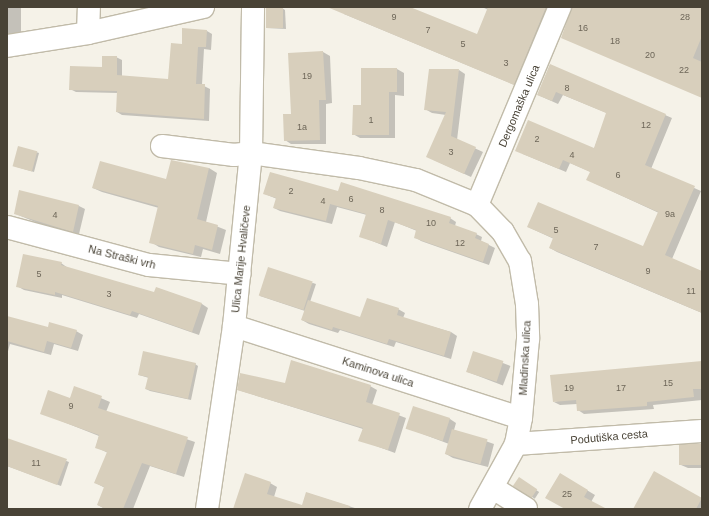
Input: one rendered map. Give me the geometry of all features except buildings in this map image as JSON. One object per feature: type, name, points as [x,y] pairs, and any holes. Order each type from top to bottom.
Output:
[{"type":"street","points":[[88,33],[89,7]]},
{"type":"street","points":[[7,46],[88,33],[202,7]]},
{"type":"street","name":"Ulica Marije Hvaličeve","points":[[207,509],[234,326],[240,274],[251,153],[253,7]]},
{"type":"street","name":"Dergomaška ulica","points":[[476,205],[560,7]]},
{"type":"street","name":"Mladinska ulica","points":[[162,146],[234,155],[251,153],[359,168],[416,180],[476,205],[503,232],[520,261],[527,304],[528,339],[521,418],[516,444],[480,509]]},
{"type":"street","name":"Na Straški vrh","points":[[7,227],[149,265],[240,274]]},
{"type":"street","name":"Kaminova ulica","points":[[234,326],[521,418]]},
{"type":"street","name":"Podutiška cesta","points":[[516,444],[702,431]]},
{"type":"street","points":[[493,488],[526,509]]}]
